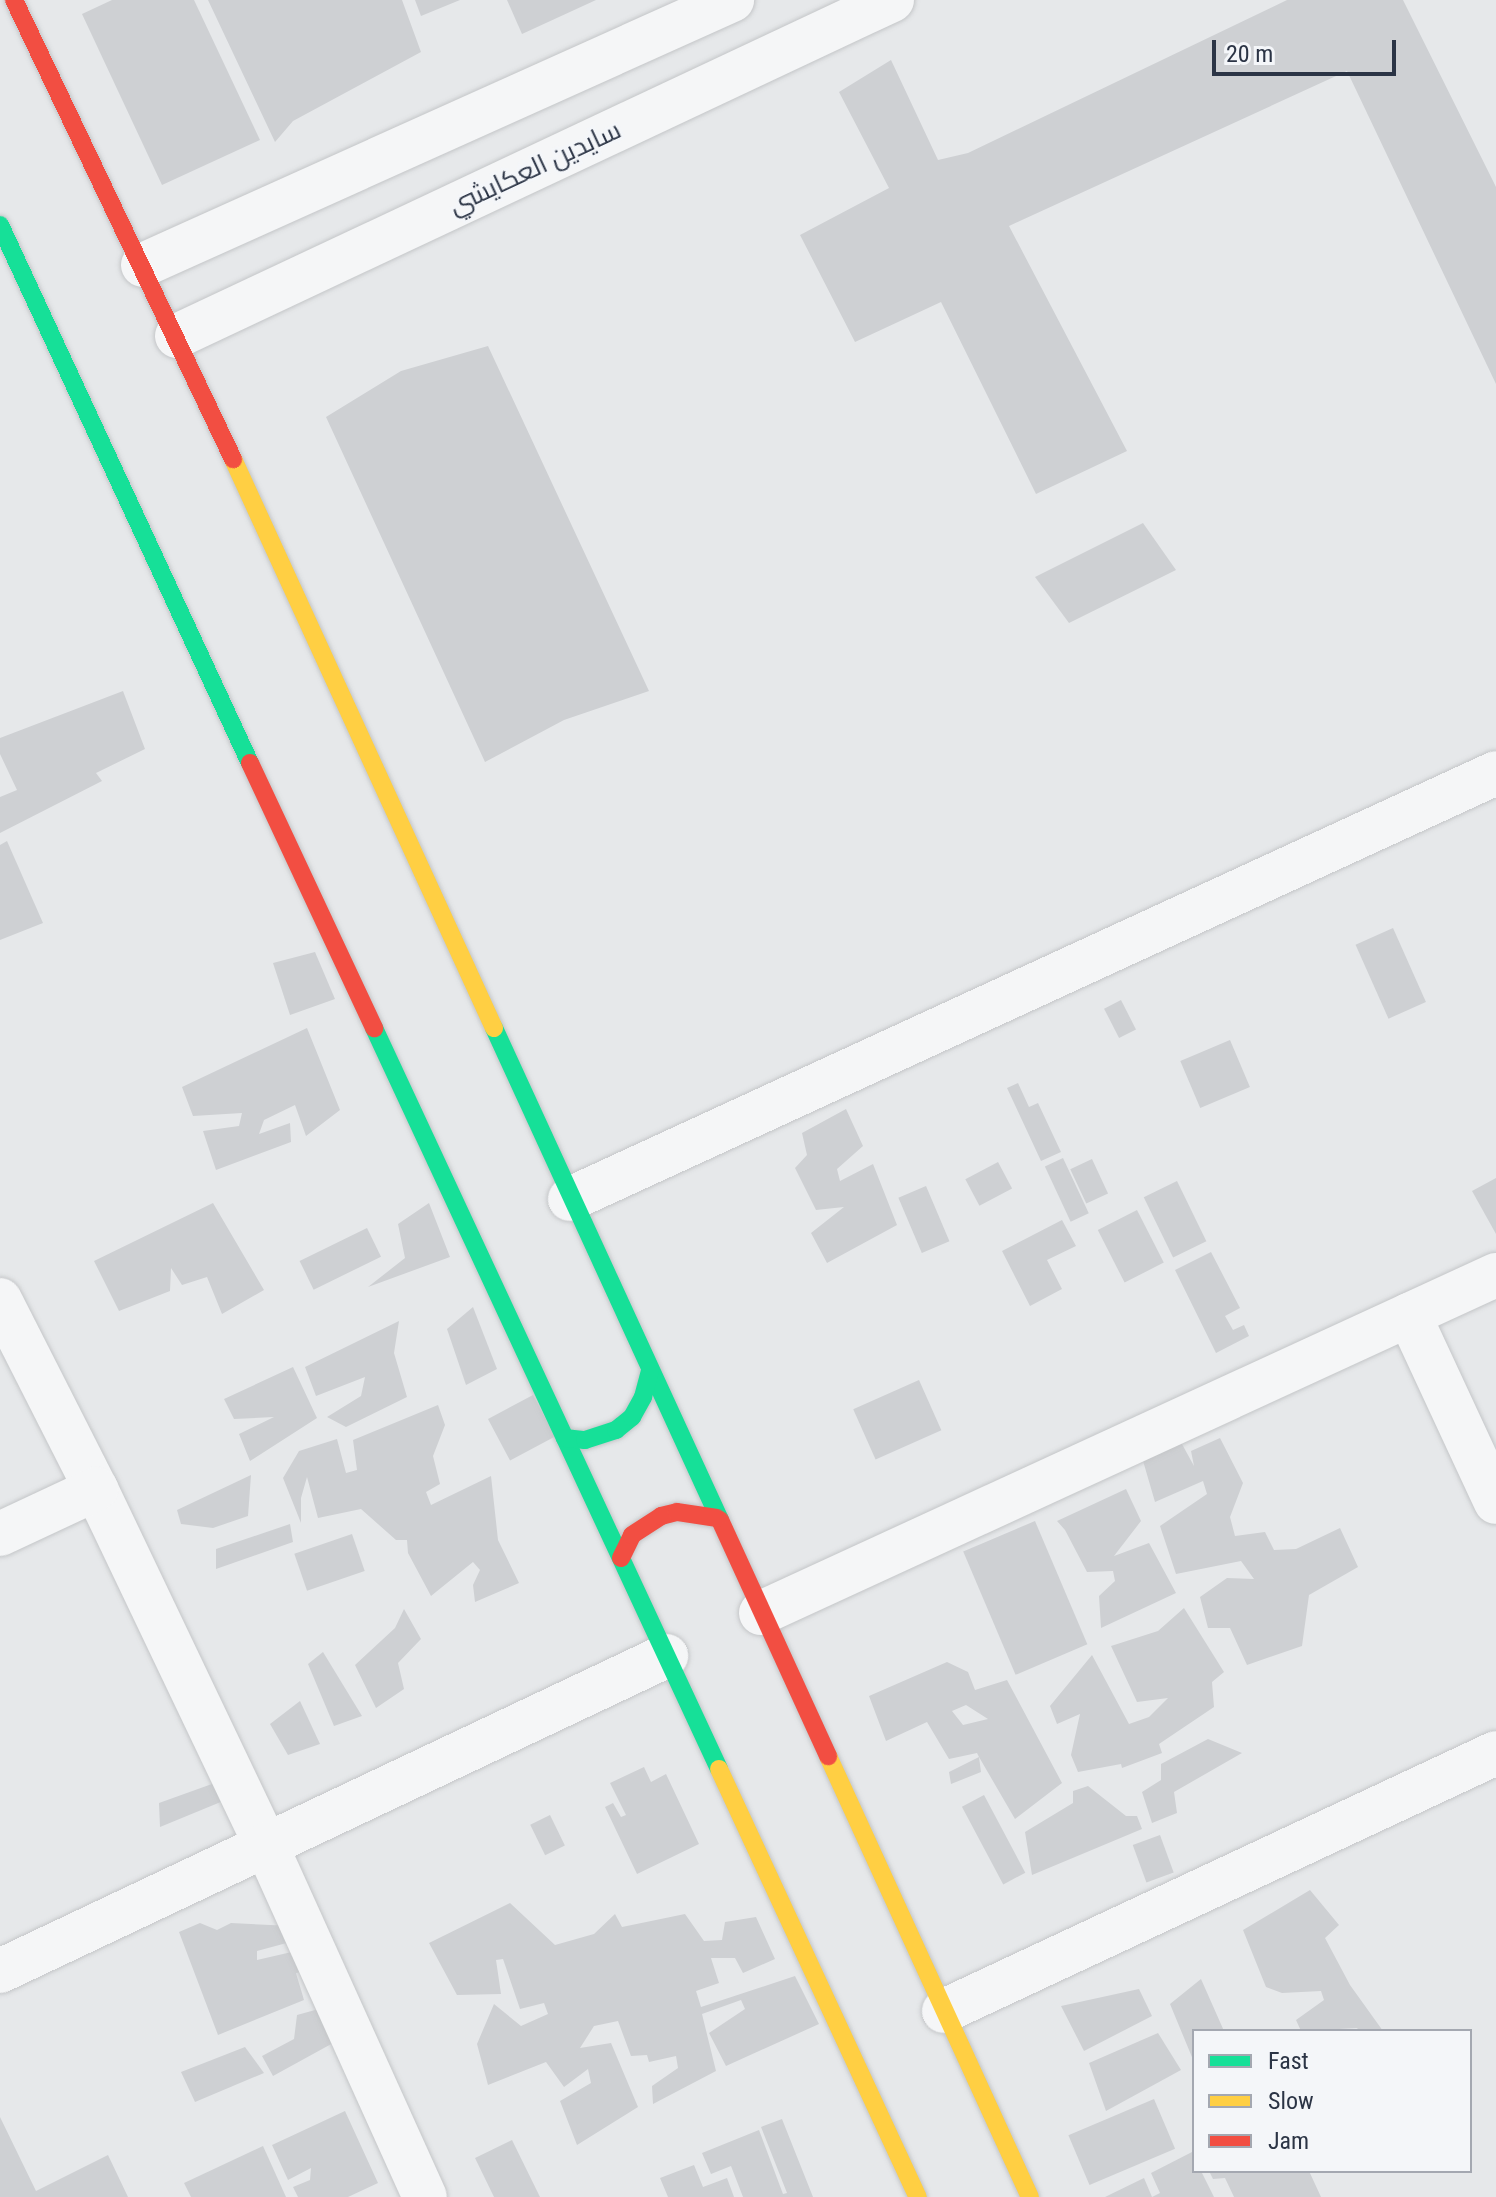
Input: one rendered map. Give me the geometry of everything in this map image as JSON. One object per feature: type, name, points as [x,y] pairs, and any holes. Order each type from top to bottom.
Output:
[{"type":"street","points":[[14,0],[177,336],[1030,2197]]},
{"type":"street","points":[[143,265],[732,0]]},
{"type":"street","name":"سايدين العكايشي","points":[[177,336],[892,0]]},
{"type":"street","points":[[0,225],[9,266],[565,1438],[918,2197]]},
{"type":"street","points":[[570,1199],[1496,773]]},
{"type":"street","points":[[761,1613],[1496,1275]]},
{"type":"street","points":[[0,1300],[96,1489],[266,1845],[425,2197]]},
{"type":"street","points":[[1409,1315],[1496,1502]]},
{"type":"street","points":[[565,1438],[585,1440],[616,1430],[632,1417],[650,1371]]},
{"type":"street","points":[[0,1534],[96,1489]]},
{"type":"street","points":[[621,1558],[632,1535],[661,1516],[677,1512],[717,1518]]},
{"type":"street","points":[[0,1971],[666,1656]]},
{"type":"street","points":[[944,2011],[1496,1753]]},
{"type":"building","points":[[112,0],[194,0],[260,140],[162,185],[82,14]]},
{"type":"building","points":[[208,0],[402,0],[421,52],[293,121],[275,142]]},
{"type":"building","points":[[415,0],[460,0],[421,16]]},
{"type":"building","points":[[507,0],[596,0],[522,34]]},
{"type":"building","points":[[1287,0],[1403,0],[1496,187],[1496,384],[1347,71],[1009,226],[1127,451],[1036,494],[941,302],[855,342],[800,235],[889,188],[839,92],[891,60],[938,160],[968,153]]},
{"type":"building","points":[[488,346],[649,691],[564,720],[485,762],[326,417],[401,371]]},
{"type":"building","points":[[1143,523],[1176,570],[1069,623],[1035,577]]},
{"type":"building","points":[[123,691],[145,749],[96,773],[102,781],[0,833],[0,797],[17,790],[0,754],[0,738]]},
{"type":"building","points":[[7,841],[43,923],[0,940],[0,845]]},
{"type":"building","points":[[1393,928],[1426,1002],[1388,1019],[1356,945]]},
{"type":"building","points":[[315,952],[335,999],[290,1015],[273,963]]},
{"type":"building","points":[[1121,1000],[1136,1029],[1119,1038],[1104,1009]]},
{"type":"building","points":[[307,1028],[340,1110],[306,1136],[295,1105],[264,1120],[259,1134],[290,1123],[291,1142],[216,1170],[203,1131],[239,1126],[242,1113],[193,1116],[182,1087]]},
{"type":"building","points":[[1230,1040],[1250,1087],[1200,1108],[1180,1061]]},
{"type":"building","points":[[1018,1083],[1029,1107],[1038,1103],[1061,1152],[1041,1161],[1007,1088]]},
{"type":"building","points":[[846,1109],[863,1146],[837,1169],[840,1181],[873,1164],[897,1225],[827,1263],[811,1233],[844,1207],[816,1210],[795,1168],[807,1155],[802,1133]]},
{"type":"building","points":[[1063,1158],[1089,1213],[1071,1222],[1045,1166]]},
{"type":"building","points":[[1092,1159],[1108,1193],[1086,1204],[1070,1169]]},
{"type":"building","points":[[998,1162],[1012,1188],[979,1206],[965,1179]]},
{"type":"building","points":[[1496,1178],[1496,1234],[1472,1191]]},
{"type":"building","points":[[1177,1181],[1206,1241],[1173,1257],[1144,1197]]},
{"type":"building","points":[[926,1186],[949,1241],[922,1253],[898,1198]]},
{"type":"building","points":[[213,1203],[264,1290],[222,1314],[207,1277],[182,1285],[171,1268],[170,1291],[119,1311],[94,1261]]},
{"type":"building","points":[[429,1203],[450,1257],[368,1287],[405,1258],[398,1224]]},
{"type":"building","points":[[1137,1210],[1164,1263],[1125,1283],[1098,1230]]},
{"type":"building","points":[[1062,1220],[1076,1246],[1047,1260],[1062,1289],[1030,1306],[1002,1251]]},
{"type":"building","points":[[367,1228],[381,1257],[314,1290],[300,1261]]},
{"type":"building","points":[[1211,1252],[1240,1308],[1225,1316],[1233,1330],[1244,1325],[1249,1336],[1216,1353],[1175,1270]]},
{"type":"building","points":[[473,1307],[497,1369],[466,1385],[447,1329]]},
{"type":"building","points":[[399,1321],[394,1353],[407,1397],[346,1427],[327,1417],[361,1396],[365,1377],[316,1396],[305,1367]]},
{"type":"building","points":[[293,1367],[317,1418],[250,1461],[239,1434],[274,1417],[234,1419],[224,1399]]},
{"type":"building","points":[[919,1380],[941,1430],[876,1460],[853,1409]]},
{"type":"building","points":[[533,1395],[555,1436],[510,1460],[488,1419]]},
{"type":"building","points":[[438,1405],[445,1425],[433,1456],[440,1484],[426,1492],[431,1505],[491,1476],[498,1540],[519,1583],[475,1602],[473,1585],[480,1570],[473,1562],[431,1596],[408,1553],[407,1540],[396,1540],[361,1509],[318,1518],[307,1477],[301,1498],[301,1523],[283,1478],[299,1451],[337,1439],[346,1473],[357,1470],[353,1440]]},
{"type":"building","points":[[1177,1435],[1194,1466],[1191,1451],[1220,1438],[1243,1483],[1230,1517],[1235,1536],[1265,1532],[1274,1550],[1296,1549],[1340,1528],[1358,1567],[1309,1595],[1302,1646],[1247,1665],[1230,1628],[1208,1628],[1200,1597],[1227,1578],[1254,1579],[1241,1561],[1176,1574],[1160,1526],[1207,1494],[1203,1481],[1155,1502],[1141,1454]]},
{"type":"building","points":[[251,1475],[248,1516],[213,1528],[181,1524],[177,1510]]},
{"type":"building","points":[[1126,1489],[1141,1521],[1114,1556],[1149,1543],[1176,1593],[1101,1628],[1099,1596],[1115,1581],[1113,1571],[1087,1572],[1057,1521]]},
{"type":"building","points":[[1035,1521],[1087,1644],[1016,1675],[963,1551]]},
{"type":"building","points":[[290,1524],[293,1542],[216,1569],[216,1549]]},
{"type":"building","points":[[352,1534],[365,1571],[307,1591],[294,1554]]},
{"type":"building","points":[[1184,1608],[1224,1672],[1212,1682],[1214,1707],[1159,1744],[1162,1753],[1122,1768],[1121,1764],[1078,1772],[1071,1755],[1080,1714],[1057,1724],[1050,1706],[1092,1655],[1129,1724],[1149,1717],[1168,1698],[1137,1702],[1111,1646],[1158,1631]]},
{"type":"building","points":[[404,1609],[421,1639],[398,1663],[404,1689],[376,1708],[355,1665],[395,1628]]},
{"type":"building","points":[[323,1652],[362,1716],[334,1726],[308,1664]]},
{"type":"building","points":[[947,1662],[968,1672],[975,1690],[1007,1680],[1062,1783],[1015,1819],[977,1753],[949,1759],[927,1722],[886,1741],[869,1696]],"holes":[[[966,1705],[988,1719],[963,1725],[952,1711]]]},
{"type":"building","points":[[300,1701],[320,1744],[288,1755],[270,1724]]},
{"type":"building","points":[[1208,1739],[1242,1753],[1174,1792],[1177,1813],[1152,1823],[1142,1792],[1161,1780],[1161,1764]]},
{"type":"building","points":[[979,1757],[981,1772],[951,1784],[949,1772]]},
{"type":"building","points":[[644,1767],[651,1782],[666,1774],[699,1844],[637,1874],[605,1807],[613,1803],[621,1817],[626,1815],[610,1783]]},
{"type":"building","points":[[223,1780],[228,1799],[160,1827],[159,1803]]},
{"type":"building","points":[[1088,1786],[1126,1816],[1137,1816],[1142,1829],[1032,1875],[1025,1832],[1073,1803],[1073,1791]]},
{"type":"building","points":[[984,1795],[1025,1873],[1003,1884],[962,1807]]},
{"type":"building","points":[[550,1815],[565,1846],[545,1855],[530,1825]]},
{"type":"building","points":[[1160,1835],[1174,1873],[1146,1883],[1133,1845]]},
{"type":"building","points":[[1310,1890],[1339,1925],[1325,1938],[1350,1985],[1382,2029],[1300,2029],[1296,2020],[1324,2000],[1321,1991],[1282,1993],[1266,1987],[1243,1930]]},
{"type":"building","points":[[510,1903],[555,1945],[594,1934],[615,1914],[622,1927],[685,1914],[704,1941],[722,1940],[725,1922],[756,1917],[775,1959],[743,1973],[735,1958],[711,1958],[719,1983],[696,1991],[701,2007],[795,1976],[819,2024],[726,2066],[709,2033],[745,2009],[741,2000],[702,2014],[716,2071],[653,2104],[652,2086],[678,2068],[676,2056],[649,2062],[647,2055],[631,2056],[618,2021],[594,2026],[580,2048],[611,2043],[638,2107],[577,2145],[560,2101],[591,2083],[588,2069],[564,2087],[546,2062],[488,2085],[477,2044],[494,2004],[521,2026],[548,2014],[544,2003],[520,2009],[503,1959],[496,1960],[501,1994],[457,1995],[429,1943]]},
{"type":"building","points":[[200,1923],[217,1930],[231,1923],[292,1926],[294,1941],[257,1951],[257,1960],[296,1951],[306,1971],[296,1973],[304,2000],[218,2035],[179,1932]]},
{"type":"building","points":[[1201,1979],[1223,2029],[1192,2029],[1192,2057],[1170,2004]]},
{"type":"building","points":[[1139,1989],[1152,2016],[1084,2051],[1061,2006]]},
{"type":"building","points":[[326,2007],[344,2037],[273,2076],[262,2056],[294,2039],[297,2015]]},
{"type":"building","points":[[1158,2033],[1181,2070],[1106,2111],[1089,2063]]},
{"type":"building","points":[[245,2047],[264,2073],[195,2102],[181,2072]]},
{"type":"building","points":[[1154,2099],[1175,2149],[1089,2185],[1068,2135]]},
{"type":"building","points":[[345,2111],[378,2183],[348,2197],[298,2197],[293,2187],[310,2180],[311,2168],[288,2180],[272,2145]]},
{"type":"building","points":[[0,2117],[36,2191],[108,2155],[128,2197],[0,2197]]},
{"type":"building","points":[[782,2119],[813,2197],[743,2197],[731,2166],[711,2174],[702,2153],[759,2130],[783,2194],[787,2193],[761,2127]]},
{"type":"building","points":[[512,2140],[540,2197],[494,2197],[475,2158]]},
{"type":"building","points":[[263,2146],[286,2197],[191,2197],[184,2183]]},
{"type":"building","points":[[1192,2152],[1192,2173],[1202,2173],[1214,2197],[1152,2197],[1160,2193],[1151,2173]]},
{"type":"building","points":[[694,2165],[703,2187],[727,2178],[734,2197],[668,2197],[660,2178]]},
{"type":"building","points":[[1210,2173],[1310,2173],[1321,2197],[1234,2197],[1225,2178],[1213,2179]]},
{"type":"building","points":[[1144,2178],[1152,2197],[1105,2197]]},
{"type":"traffic: fast","points":[[0,225],[250,763]]},
{"type":"traffic: fast","points":[[374,1028],[719,1769]]},
{"type":"traffic: fast","points":[[494,1028],[720,1520]]},
{"type":"traffic: fast","points":[[565,1438],[585,1440],[616,1430],[632,1417],[643,1397],[650,1371]]},
{"type":"traffic: slow","points":[[233,459],[494,1028]]},
{"type":"traffic: slow","points":[[828,1756],[1030,2197]]},
{"type":"traffic: slow","points":[[719,1769],[918,2197]]},
{"type":"traffic: jam","points":[[14,0],[233,459]]},
{"type":"traffic: jam","points":[[250,763],[374,1028]]},
{"type":"traffic: jam","points":[[621,1558],[632,1535],[661,1516],[677,1512],[717,1518]]},
{"type":"traffic: jam","points":[[720,1520],[828,1756]]}]
